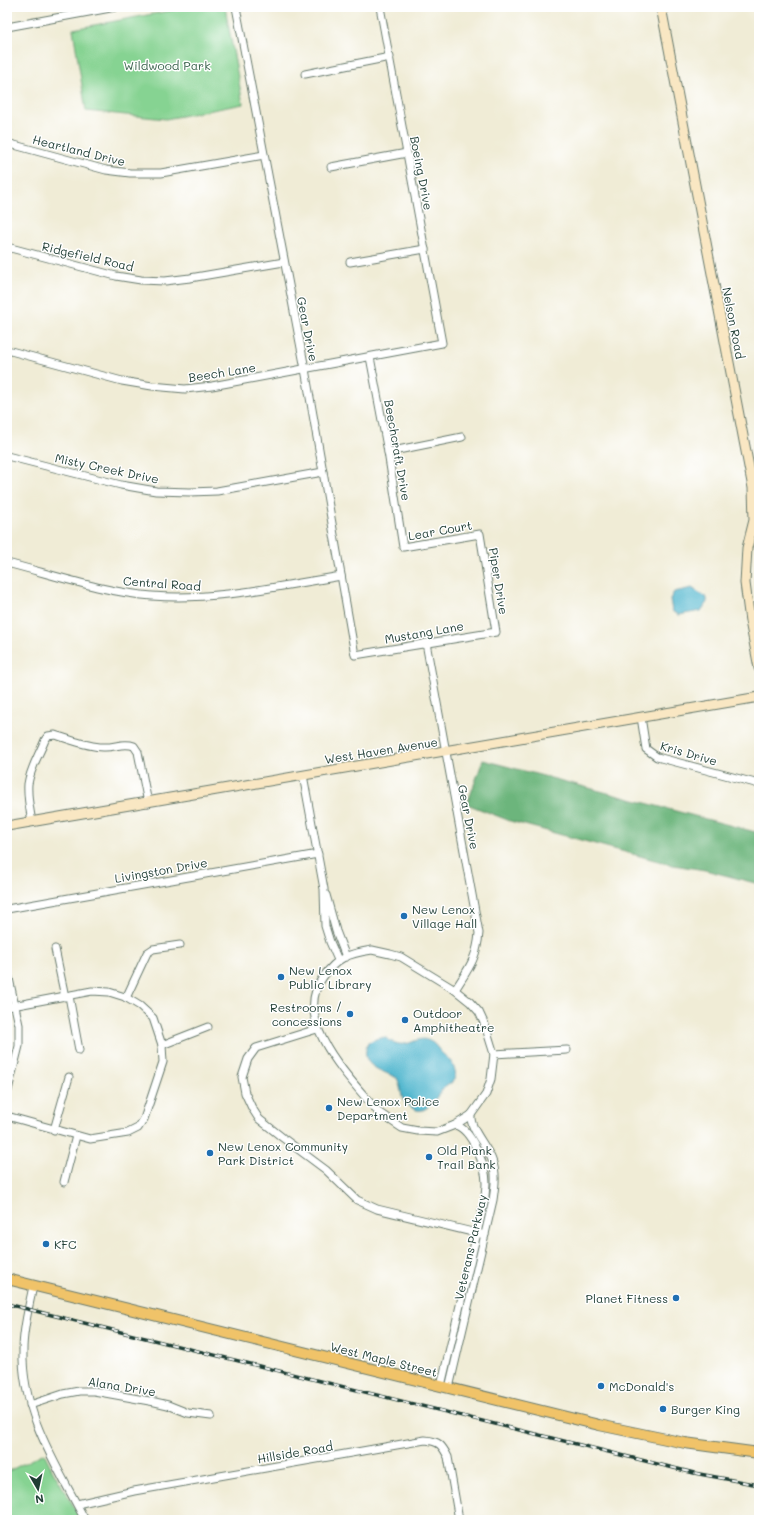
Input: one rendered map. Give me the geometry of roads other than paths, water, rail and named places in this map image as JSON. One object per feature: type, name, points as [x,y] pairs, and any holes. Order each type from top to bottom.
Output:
[{"type":"main road","name":"West Maple Street","points":[[7,1279],[659,1438],[758,1454]]},
{"type":"street","points":[[7,27],[116,7]]},
{"type":"street","name":"Gear Drive","points":[[236,7],[305,369],[355,655]]},
{"type":"street","name":"Boeing Drive","points":[[380,7],[442,343]]},
{"type":"street","name":"Nelson Road","points":[[661,7],[753,488],[754,520],[747,548],[745,583],[750,621],[759,668]]},
{"type":"street","points":[[306,74],[390,57]]},
{"type":"street","name":"Heartland Drive","points":[[7,143],[106,170],[130,173],[161,173],[264,155]]},
{"type":"street","points":[[331,167],[407,153]]},
{"type":"street","name":"Ridgefield Road","points":[[7,247],[116,276],[141,280],[165,281],[190,278],[284,262]]},
{"type":"street","points":[[350,262],[425,249]]},
{"type":"street","name":"Beech Lane","points":[[7,350],[122,381],[170,389],[184,389],[212,386],[442,343]]},
{"type":"street","name":"Beechcraft Drive","points":[[370,357],[388,452],[403,547]]},
{"type":"street","points":[[388,452],[462,437]]},
{"type":"street","name":"Misty Creek Drive","points":[[7,456],[121,485],[156,491],[217,491],[323,472]]},
{"type":"street","name":"Lear Court","points":[[403,547],[480,534]]},
{"type":"street","name":"Piper Drive","points":[[480,534],[496,632]]},
{"type":"street","name":"Central Road","points":[[7,563],[120,592],[151,596],[206,597],[235,594],[341,576]]},
{"type":"street","name":"Mustang Lane","points":[[355,655],[426,642],[496,632]]},
{"type":"street","name":"Gear Drive","points":[[426,642],[479,933],[478,947],[475,957],[455,990]]},
{"type":"street","name":"West Haven Avenue","points":[[7,826],[759,697]]},
{"type":"street","name":"Kris Drive","points":[[641,717],[646,749],[657,756],[759,784]]},
{"type":"street","points":[[32,822],[28,797],[28,785],[31,774],[48,736],[55,735],[104,748],[123,744],[134,746],[138,752],[148,803]]},
{"type":"street","points":[[303,775],[324,889],[326,926],[330,942],[338,960]]},
{"type":"street","name":"Livingston Drive","points":[[7,909],[318,854]]},
{"type":"street","points":[[324,889],[336,931],[346,957]]},
{"type":"street","points":[[126,998],[147,953],[153,949],[180,945]]},
{"type":"street","points":[[55,949],[79,1050]]},
{"type":"street","points":[[372,950],[401,957],[455,990],[470,1002],[479,1012],[485,1025],[494,1054],[494,1067],[488,1089],[471,1115],[455,1126],[437,1132],[402,1128],[378,1112],[333,1058],[317,1029],[314,1010],[320,980],[338,960],[356,953],[372,950]]},
{"type":"street","points":[[7,970],[11,1007],[19,1025],[19,1046],[7,1094]]},
{"type":"street","points":[[7,1116],[90,1139],[99,1139],[128,1133],[138,1128],[144,1119],[163,1062],[162,1045],[153,1018],[140,1006],[126,998],[109,992],[92,991],[11,1007]]},
{"type":"street","points":[[162,1045],[208,1027]]},
{"type":"street","points":[[317,1029],[256,1048],[248,1060],[242,1077],[245,1093],[252,1108],[260,1119],[326,1170],[356,1200],[377,1209],[485,1235]]},
{"type":"street","points":[[494,1054],[567,1050]]},
{"type":"street","points":[[54,1130],[69,1077]]},
{"type":"street","name":"Veterans Parkway","points":[[445,1387],[485,1235],[496,1179],[492,1160],[484,1142],[474,1129],[470,1119],[471,1115]]},
{"type":"street","name":"Veterans Parkway","points":[[445,1387],[462,1298],[485,1198],[486,1183],[483,1164],[467,1133],[459,1126],[455,1126]]},
{"type":"street","points":[[64,1182],[76,1136]]},
{"type":"street","points":[[34,1286],[24,1335],[23,1349],[24,1376],[30,1405],[40,1435],[85,1520]]},
{"type":"street","name":"Alana Drive","points":[[30,1405],[62,1394],[79,1391],[94,1391],[155,1402],[168,1405],[188,1413],[211,1416]]},
{"type":"street","name":"Hillside Road","points":[[77,1504],[134,1491],[425,1440],[435,1441],[443,1448],[448,1457],[458,1520]]},
{"type":"water","points":[[692,588],[707,598],[707,602],[701,611],[679,615],[672,611],[670,599],[674,592]]},
{"type":"water","points":[[385,1037],[400,1044],[406,1044],[421,1039],[427,1040],[434,1044],[452,1064],[455,1073],[454,1079],[425,1109],[417,1110],[407,1104],[402,1096],[397,1078],[379,1070],[369,1063],[366,1057],[368,1043]]},
{"type":"railway","points":[[7,1304],[694,1473],[759,1485]]},
{"type":"place","name":"New Lenox Village Hall","points":[[404,916]]},
{"type":"place","name":"New Lenox Public Library","points":[[281,977]]},
{"type":"place","name":"Restrooms / concessions","points":[[350,1014]]},
{"type":"place","name":"Outdoor Amphitheatre","points":[[405,1020]]},
{"type":"place","name":"New Lenox Police Department","points":[[329,1108]]},
{"type":"place","name":"New Lenox Community Park District","points":[[210,1153]]},
{"type":"place","name":"Old Plank Trail Bank","points":[[429,1157]]},
{"type":"place","name":"KFC","points":[[46,1244]]},
{"type":"place","name":"Planet Fitness","points":[[676,1298]]},
{"type":"place","name":"McDonald's","points":[[601,1386]]},
{"type":"place","name":"Burger King","points":[[663,1409]]},
{"type":"park label","name":"Wildwood Park","points":[[167,65]]}]
